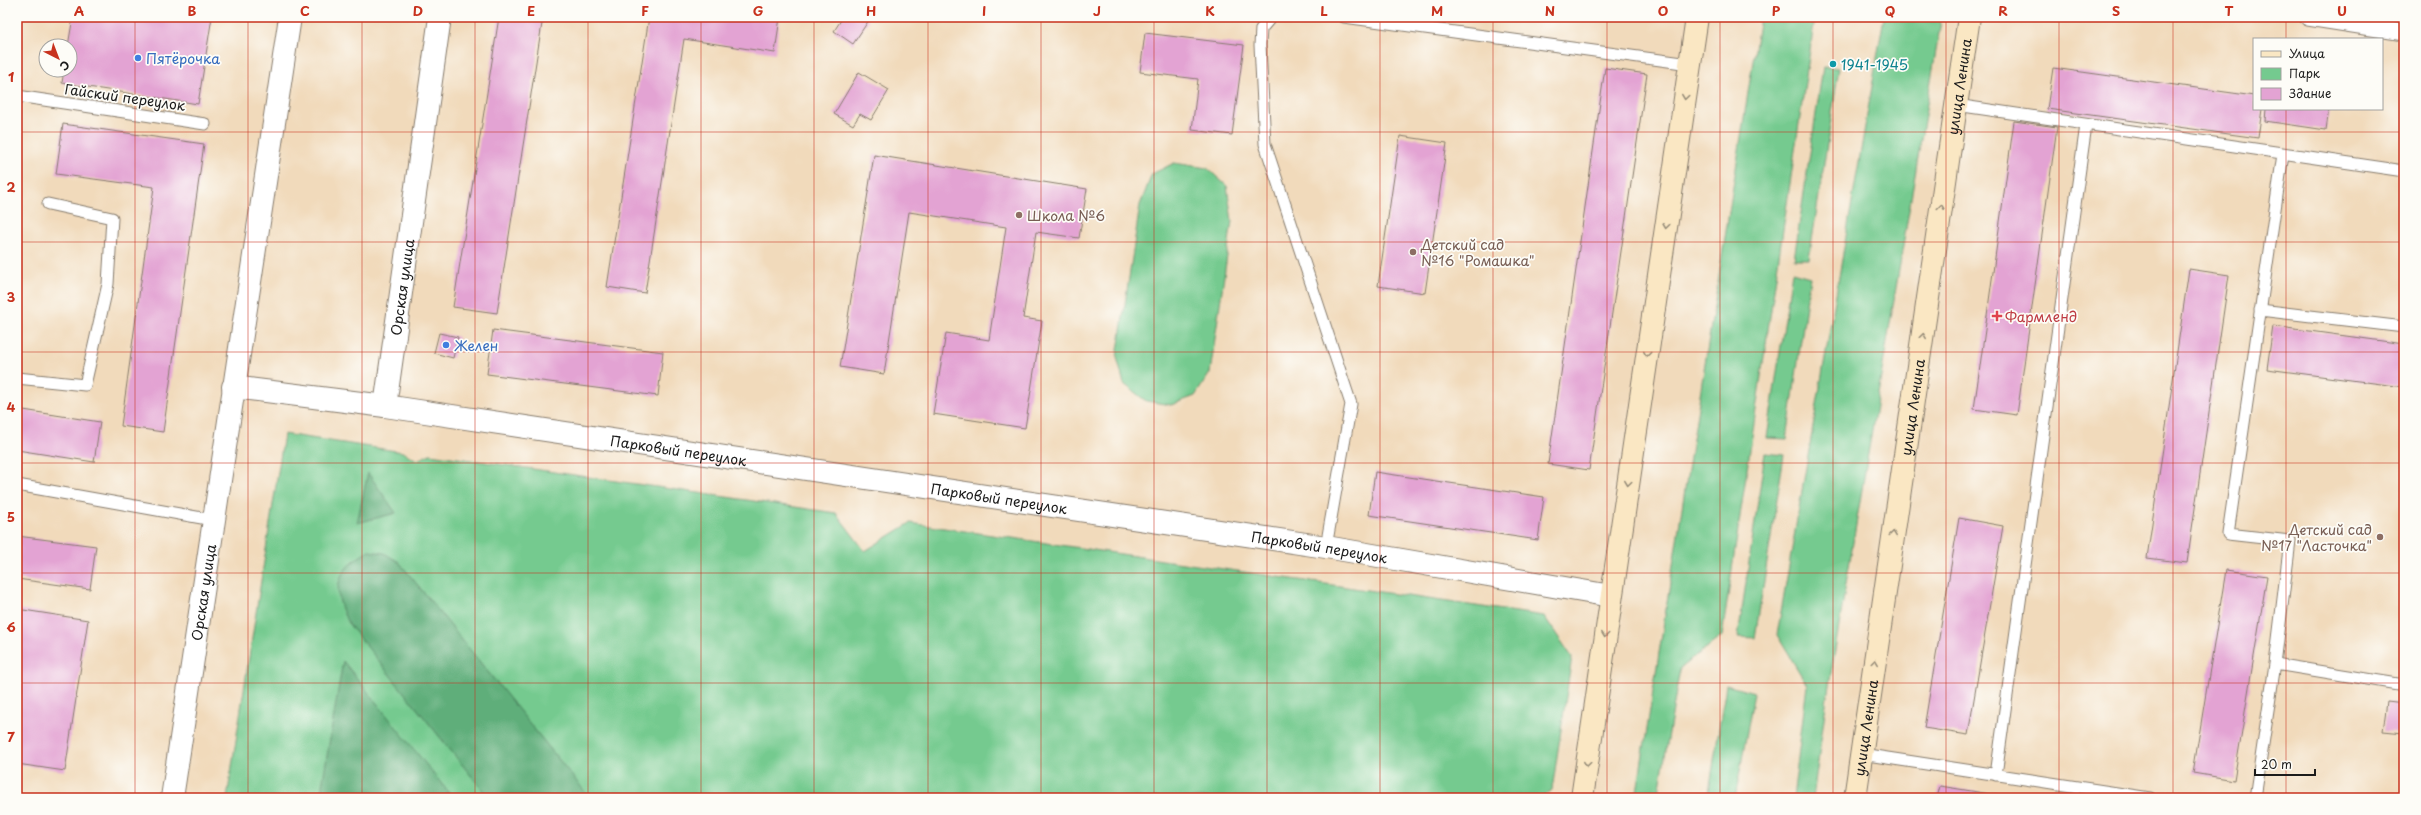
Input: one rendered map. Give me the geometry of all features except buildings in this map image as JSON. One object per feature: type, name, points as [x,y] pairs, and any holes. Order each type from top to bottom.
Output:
[{"type":"main road","points":[[1582,798],[1697,17]]},
{"type":"main road","name":"улица Ленина","points":[[1855,798],[1969,17]]},
{"type":"street","name":"Орская улица","points":[[172,798],[290,17]]},
{"type":"street","name":"Орская улица","points":[[385,406],[440,17]]},
{"type":"street","points":[[2308,17],[2404,32]]},
{"type":"street","points":[[233,387],[385,406]]},
{"type":"street","name":"Парковый переулок","points":[[385,406],[1326,547],[1611,596]]},
{"type":"lane","points":[[1271,17],[1261,29],[1260,45],[1264,144],[1351,404],[1326,547]]},
{"type":"lane","points":[[1344,17],[1690,64]]},
{"type":"lane","name":"Гайский переулок","points":[[17,96],[205,124]]},
{"type":"lane","points":[[1956,105],[2404,171]]},
{"type":"lane","points":[[1996,775],[2086,124]]},
{"type":"lane","points":[[2255,798],[2275,664],[2290,541],[2228,534],[2283,154]]},
{"type":"lane","points":[[17,378],[85,385],[108,284],[112,218],[48,204]]},
{"type":"lane","points":[[2260,310],[2404,327]]},
{"type":"lane","points":[[17,485],[213,520]]},
{"type":"lane","points":[[2275,664],[2404,685]]},
{"type":"lane","points":[[1861,754],[2150,798]]},
{"type":"green space","points":[[1760,17],[1815,17],[1722,636],[1680,668],[1658,798],[1636,798]]},
{"type":"green space","points":[[1884,17],[1931,17],[1941,21],[1827,697],[1813,798],[1793,798],[1807,685],[1777,635]]},
{"type":"green space","points":[[1823,67],[1839,68],[1809,259],[1794,259]]},
{"type":"green space","points":[[1174,163],[1207,168],[1227,186],[1232,221],[1210,373],[1195,396],[1171,405],[1146,401],[1124,384],[1117,357],[1140,205],[1152,174]]},
{"type":"green space","points":[[1792,272],[1810,277],[1787,439],[1767,438]]},
{"type":"green space","points":[[284,434],[403,452],[417,460],[430,454],[836,513],[865,551],[910,523],[1544,616],[1572,657],[1552,790],[1542,798],[227,798]]},
{"type":"green space","points":[[1765,453],[1784,455],[1755,638],[1738,637]]},
{"type":"green space","points":[[368,473],[396,513],[357,523]]},
{"type":"green space","points":[[369,551],[384,553],[399,562],[590,798],[489,798],[348,623],[339,600],[339,581],[349,565]]},
{"type":"green space","points":[[343,661],[453,798],[320,798]]},
{"type":"green space","points":[[1726,685],[1754,693],[1735,798],[1708,798]]},
{"type":"place","name":"Пятёрочка","points":[[138,58]]},
{"type":"place","name":"1941-1945","points":[[1833,64]]},
{"type":"place","name":"Школа №6","points":[[1019,215]]},
{"type":"place","name":"Детский сад №16 \"Ромашка\"","points":[[1413,252]]},
{"type":"place","name":"Фармленд","points":[[1997,316]]},
{"type":"place","name":"Желен","points":[[446,345]]},
{"type":"place","name":"Детский сад №17 \"Ласточка\"","points":[[2380,537]]}]
